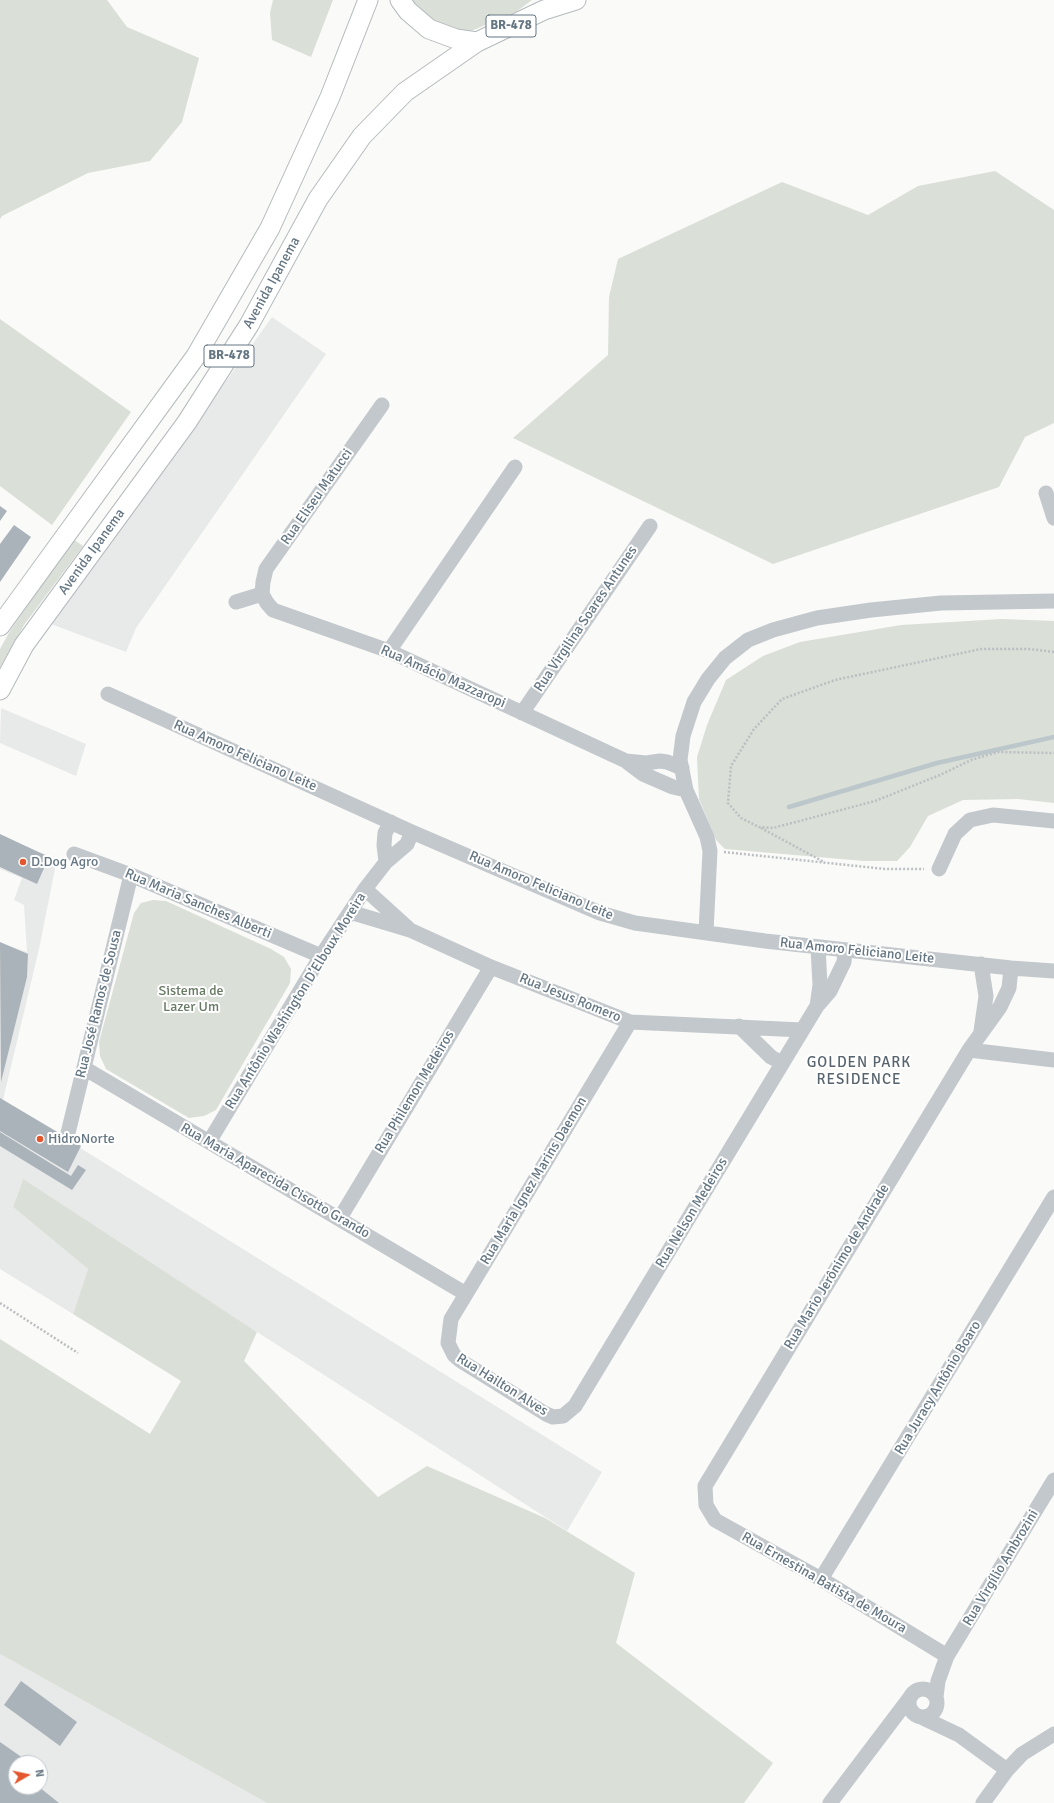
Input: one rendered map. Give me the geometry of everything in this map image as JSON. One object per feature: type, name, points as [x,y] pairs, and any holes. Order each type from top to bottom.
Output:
[{"type":"main road","name":"Avenida Ipanema","points":[[0,626],[196,356],[270,228],[330,97],[368,0]]},
{"type":"main road","points":[[400,0],[408,11],[429,29],[456,39],[477,42]]},
{"type":"main road","name":"Avenida Ipanema","points":[[0,690],[24,645],[191,416],[249,325],[318,199],[362,136],[404,92],[477,42],[547,5],[576,0]]},
{"type":"street","name":"Rua Eliseu Matucci","points":[[262,594],[266,569],[382,405]]},
{"type":"street","points":[[389,651],[514,467]]},
{"type":"street","points":[[1046,493],[1054,518]]},
{"type":"street","name":"Rua Virgilina Soares Antunes","points":[[522,713],[650,526]]},
{"type":"street","points":[[236,602],[262,594]]},
{"type":"street","name":"Rua Amácio Mazzaropi","points":[[262,594],[273,610],[389,651],[626,761],[634,763],[660,761],[668,762],[682,768]]},
{"type":"street","points":[[668,762],[677,753],[694,702],[708,679],[725,658],[748,640],[773,630],[817,618],[925,604],[1054,601]]},
{"type":"street","name":"Rua Amoro Feliciano Leite","points":[[108,694],[412,832],[600,913],[635,923],[818,947],[1011,968],[1054,971]]},
{"type":"street","points":[[683,736],[680,760],[686,790],[707,838],[710,851],[706,932]]},
{"type":"street","name":"Rua Amácio Mazzaropi","points":[[626,761],[643,774],[672,787],[686,790]]},
{"type":"street","points":[[939,869],[955,834],[970,820],[993,815],[1054,820]]},
{"type":"street","points":[[386,862],[384,845],[385,833],[391,822]]},
{"type":"street","name":"Rua Antônio Washington D’Elboux Moreira","points":[[209,1142],[321,956],[365,889],[386,862],[407,844],[412,832]]},
{"type":"street","name":"Rua Maria Sanches Alberti","points":[[74,854],[130,875],[321,956]]},
{"type":"street","name":"Rua José Ramos de Sousa","points":[[68,1133],[130,875]]},
{"type":"street","name":"Rua Jesus Romero","points":[[365,889],[410,930]]},
{"type":"street","name":"Rua Jesus Romero","points":[[350,912],[410,930],[490,967],[630,1022],[802,1030]]},
{"type":"street","name":"Rua Nelson Medeiros","points":[[817,1006],[820,986],[818,947]]},
{"type":"street","name":"Rua Nelson Medeiros","points":[[563,1416],[575,1406],[802,1030],[817,1006],[830,991],[844,962],[845,950]]},
{"type":"street","name":"Rua Mario Jerônimo de Andrade","points":[[980,1032],[986,996],[981,964]]},
{"type":"street","name":"Rua Philemon Medeiros","points":[[340,1218],[490,967]]},
{"type":"street","name":"Rua Mario Jerônimo de Andrade","points":[[706,1505],[704,1486],[980,1032],[1000,1007],[1009,988],[1011,968]]},
{"type":"street","name":"Rua Maria Ignez Marins Daemon","points":[[448,1343],[451,1319],[630,1022]]},
{"type":"street","points":[[739,1026],[771,1057],[782,1063]]},
{"type":"street","points":[[969,1050],[1054,1060]]},
{"type":"street","name":"Rua Maria Aparecida Cisotto Grando","points":[[84,1068],[340,1218],[466,1294]]},
{"type":"street","name":"Rua Juracy Antônio Boaro","points":[[821,1579],[1054,1197]]},
{"type":"street","name":"Rua Hailton Alves","points":[[448,1343],[454,1355],[461,1361],[546,1414],[553,1417],[563,1416]]},
{"type":"street","name":"Rua Virgílio Ambrozini","points":[[830,1803],[912,1694],[947,1656],[1054,1480]]},
{"type":"street","name":"Rua Ernestina Batista de Moura","points":[[706,1505],[715,1520],[821,1579],[947,1656]]},
{"type":"street","name":"Rua Virgílio Ambrozini","points":[[936,1699],[938,1681],[947,1656]]},
{"type":"street","points":[[959,1735],[947,1722],[936,1699],[925,1689],[921,1689],[912,1694],[910,1708],[914,1714],[959,1735],[1007,1770]]},
{"type":"street","points":[[922,1717],[933,1713],[937,1706],[936,1699]]},
{"type":"street","name":"Rua Virgílio Ambrozini","points":[[880,1736],[901,1723],[922,1717]]},
{"type":"street","points":[[983,1803],[1007,1770],[1025,1751],[1054,1734]]},
{"type":"street","points":[[1025,1751],[1054,1745]]},
{"type":"path","points":[[827,863],[740,818],[728,803],[731,766],[754,729],[782,699],[835,680],[981,649],[1029,649],[1054,652]]},
{"type":"path","points":[[759,827],[773,828],[875,801],[971,760],[998,752],[1054,753]]},
{"type":"path","points":[[710,851],[884,869],[939,869]]},
{"type":"path","points":[[0,1303],[78,1353]]},
{"type":"shaded area","points":[[272,317],[326,354],[136,628],[126,652],[48,623],[133,511]]},
{"type":"shaded area","points":[[1,708],[86,744],[76,776],[0,743]]},
{"type":"shaded area","points":[[0,836],[57,859],[39,949],[3,1100],[602,1472],[567,1531],[22,1181],[13,1207],[88,1269],[73,1314],[0,1269],[0,943],[27,952],[24,905],[14,900],[22,878],[0,869]]},
{"type":"shaded area","points":[[0,1654],[267,1803],[0,1803]]},
{"type":"green space","points":[[0,0],[107,0],[127,27],[199,58],[182,122],[150,161],[88,173],[2,216],[0,219]]},
{"type":"green space","points":[[273,0],[333,0],[311,57],[272,40],[270,13]]},
{"type":"green space","points":[[410,0],[532,0],[516,12],[464,34],[454,32],[426,17]]},
{"type":"green space","points":[[995,171],[1054,210],[1054,423],[1025,437],[999,487],[773,564],[513,438],[608,355],[609,297],[618,259],[782,182],[868,215],[918,186]]},
{"type":"green space","points":[[0,319],[131,412],[52,525],[0,486]]},
{"type":"green space","points":[[73,539],[83,546],[24,625],[0,668],[0,649],[10,631]]},
{"type":"green space","points":[[1002,619],[1054,621],[1054,803],[1018,799],[963,800],[928,816],[910,847],[897,861],[864,861],[725,849],[716,840],[699,799],[697,757],[707,725],[726,680],[763,656],[800,642],[901,625]]},
{"type":"green space","name":"Sistema de Lazer Um","points":[[153,900],[166,901],[271,949],[284,957],[291,969],[290,983],[216,1110],[204,1116],[189,1118],[106,1069],[100,1056],[99,1042],[134,913],[141,903]]},
{"type":"green space","points":[[23,1179],[257,1332],[244,1361],[378,1497],[427,1466],[545,1518],[635,1573],[616,1643],[773,1763],[744,1803],[267,1803],[0,1654],[0,1339],[150,1434],[181,1381],[73,1314],[88,1269],[13,1207]]},
{"type":"building","points":[[0,506],[7,511],[0,521]]},
{"type":"building","points":[[14,525],[31,537],[0,582],[0,544]]},
{"type":"building","name":"D.Dog Agro","points":[[0,834],[49,857],[37,884],[0,867]]},
{"type":"building","points":[[0,942],[28,954],[27,977],[1,1082]]},
{"type":"building","name":"HidroNorte","points":[[0,1098],[81,1146],[68,1172],[0,1131]]},
{"type":"building","points":[[0,1132],[71,1176],[78,1165],[86,1170],[72,1190],[0,1146]]},
{"type":"building","points":[[21,1681],[77,1722],[60,1746],[4,1705]]},
{"type":"building","points":[[0,1742],[19,1755],[8,1755],[8,1795],[48,1794],[59,1803],[0,1803]]},
{"type":"waterway","points":[[789,807],[937,763],[1054,737]]},
{"type":"place","name":"D.Dog Agro","points":[[23,862]]},
{"type":"place","name":"HidroNorte","points":[[40,1139]]},
{"type":"district","name":"GOLDEN PARK RESIDENCE","points":[[859,1072]]}]
